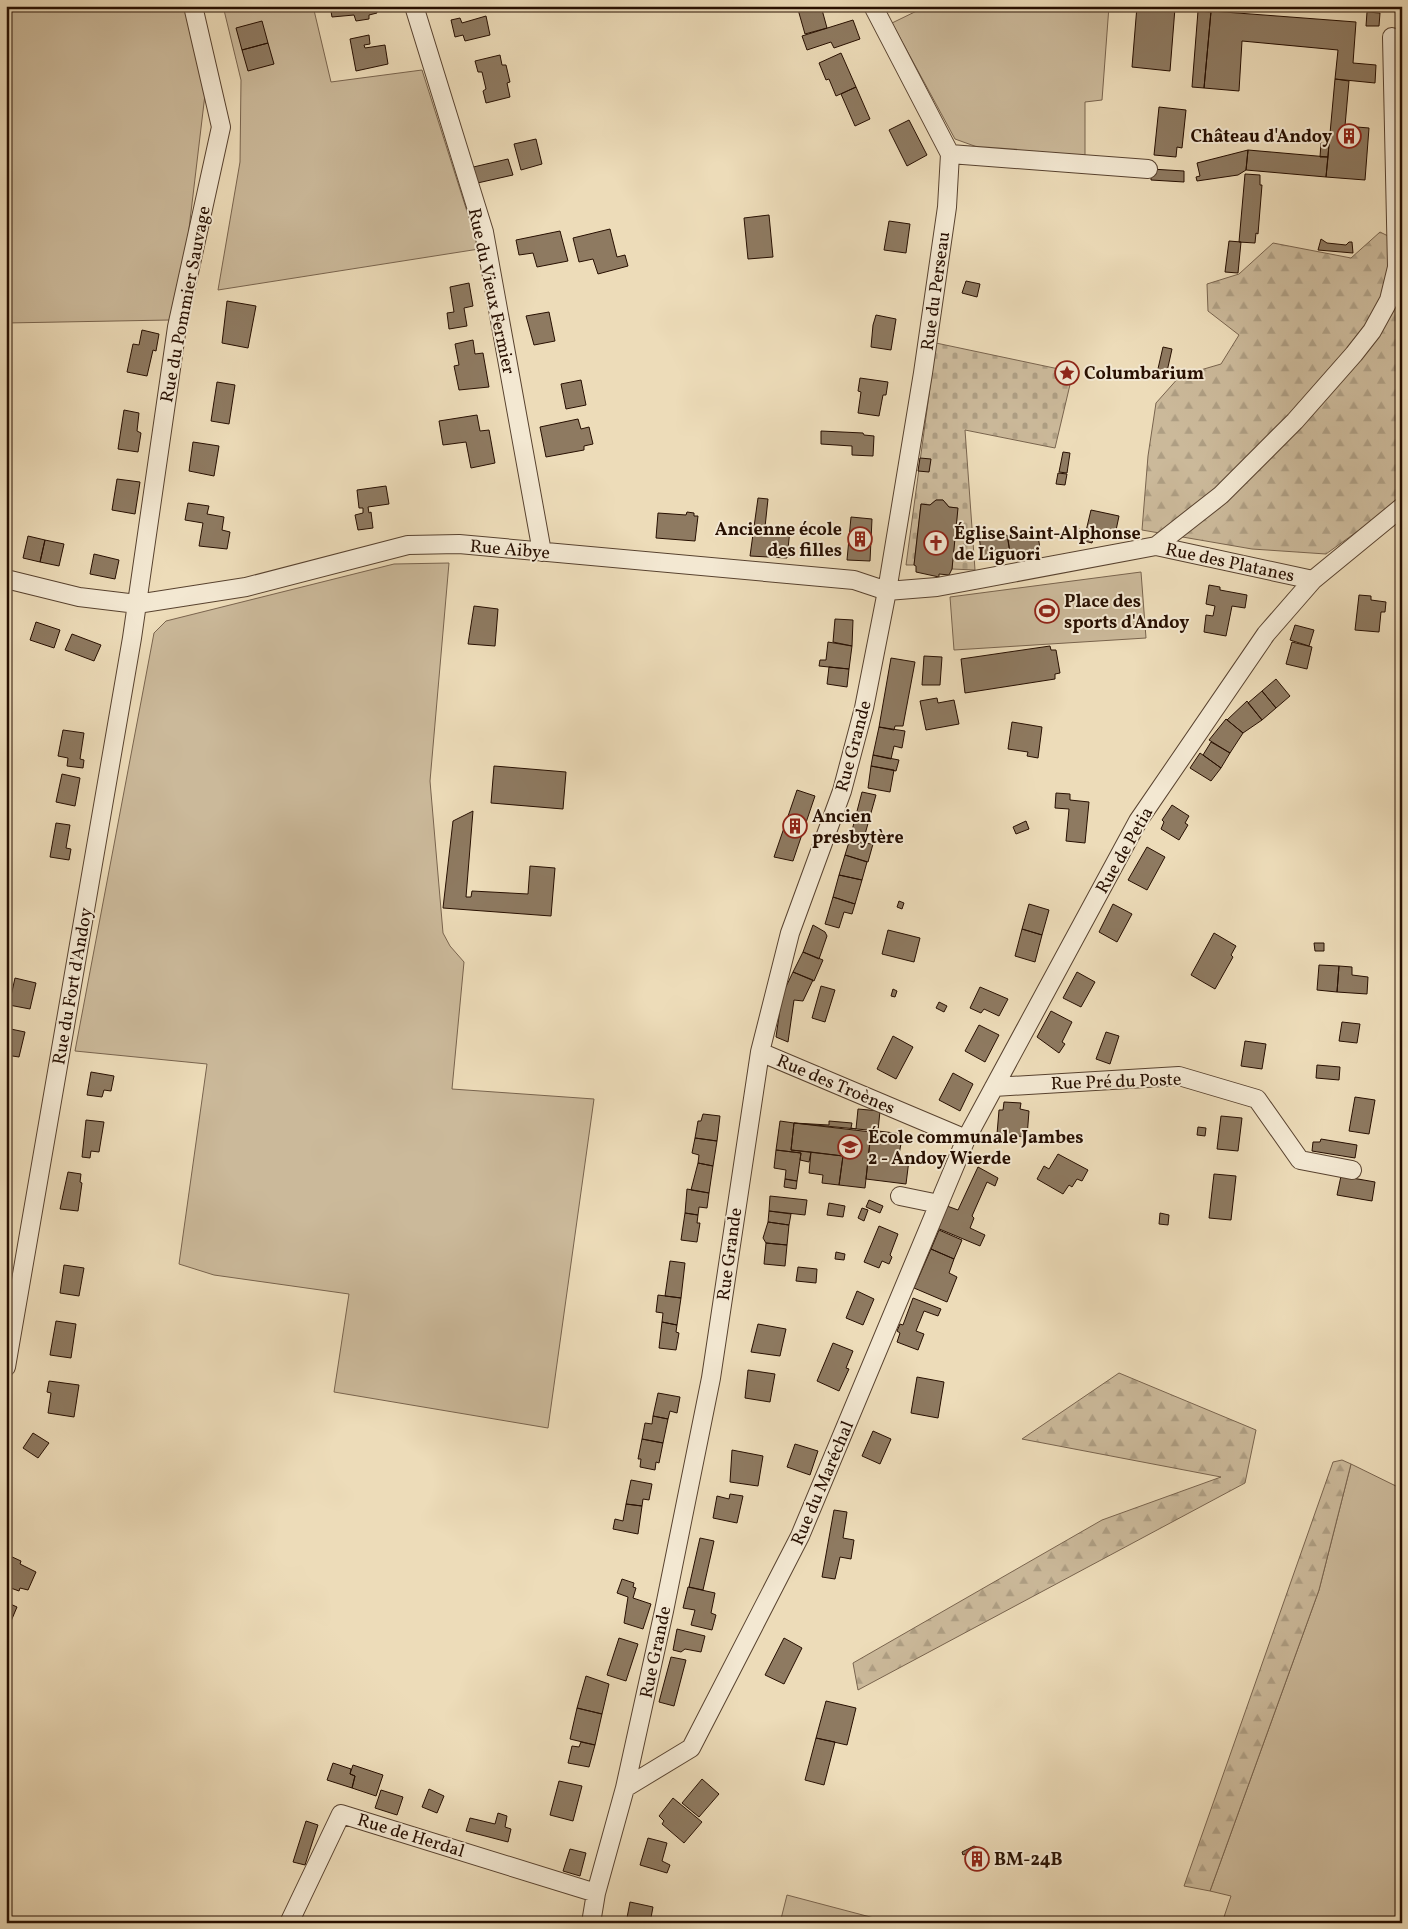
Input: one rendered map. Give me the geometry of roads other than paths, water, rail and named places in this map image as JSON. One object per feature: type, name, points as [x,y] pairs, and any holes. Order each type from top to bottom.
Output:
[{"type":"street","name":"Rue du Pommier Sauvage","points":[[136,604],[177,327],[221,127],[193,6]]},
{"type":"street","name":"Rue du Vieux Fermier","points":[[414,6],[484,232],[542,552]]},
{"type":"street","points":[[874,6],[950,154],[1148,169]]},
{"type":"street","points":[[1156,546],[1221,495],[1295,420],[1354,354],[1372,330],[1388,300],[1397,267],[1392,37]]},
{"type":"street","name":"Rue du Perseau","points":[[887,591],[923,373],[944,226],[950,154]]},
{"type":"street","name":"Rue des Platanes","points":[[887,591],[937,587],[1156,546],[1313,580],[1402,507]]},
{"type":"street","name":"Rue Aibye","points":[[6,579],[79,597],[136,604],[246,587],[408,545],[459,544],[854,580],[887,591]]},
{"type":"street","name":"Rue de Petia","points":[[966,1139],[1138,821],[1266,634],[1313,580]]},
{"type":"street","name":"Rue Grande","points":[[591,1923],[596,1893],[625,1788],[664,1611],[711,1378],[760,1052],[790,933],[842,790],[864,708],[887,591]]},
{"type":"street","name":"Rue du Fort d'Andoy","points":[[6,1367],[136,604]]},
{"type":"street","name":"Rue des Troènes","points":[[760,1052],[966,1139]]},
{"type":"street","name":"Rue Pré du Poste","points":[[994,1087],[1178,1076],[1257,1099],[1300,1160],[1352,1170]]},
{"type":"street","name":"Rue du Maréchal","points":[[625,1788],[691,1748],[800,1536],[966,1139]]},
{"type":"street","points":[[900,1196],[939,1204]]},
{"type":"street","name":"Rue de Herdal","points":[[290,1923],[341,1814],[596,1893]]},
{"type":"place","name":"Château d'Andoy","points":[[1349,136]]},
{"type":"place","name":"Columbarium","points":[[1067,373]]},
{"type":"place","name":"Ancienne école des filles","points":[[860,539]]},
{"type":"place","name":"Église Saint-Alphonse de Liguori","points":[[936,543]]},
{"type":"place","name":"Place des sports d'Andoy","points":[[1047,611]]},
{"type":"place","name":"Ancien presbytère","points":[[795,826]]},
{"type":"place","name":"École communale Jambes 2 - Andoy Wierde","points":[[850,1147]]},
{"type":"place","name":"BM-24B","points":[[977,1859]]}]
